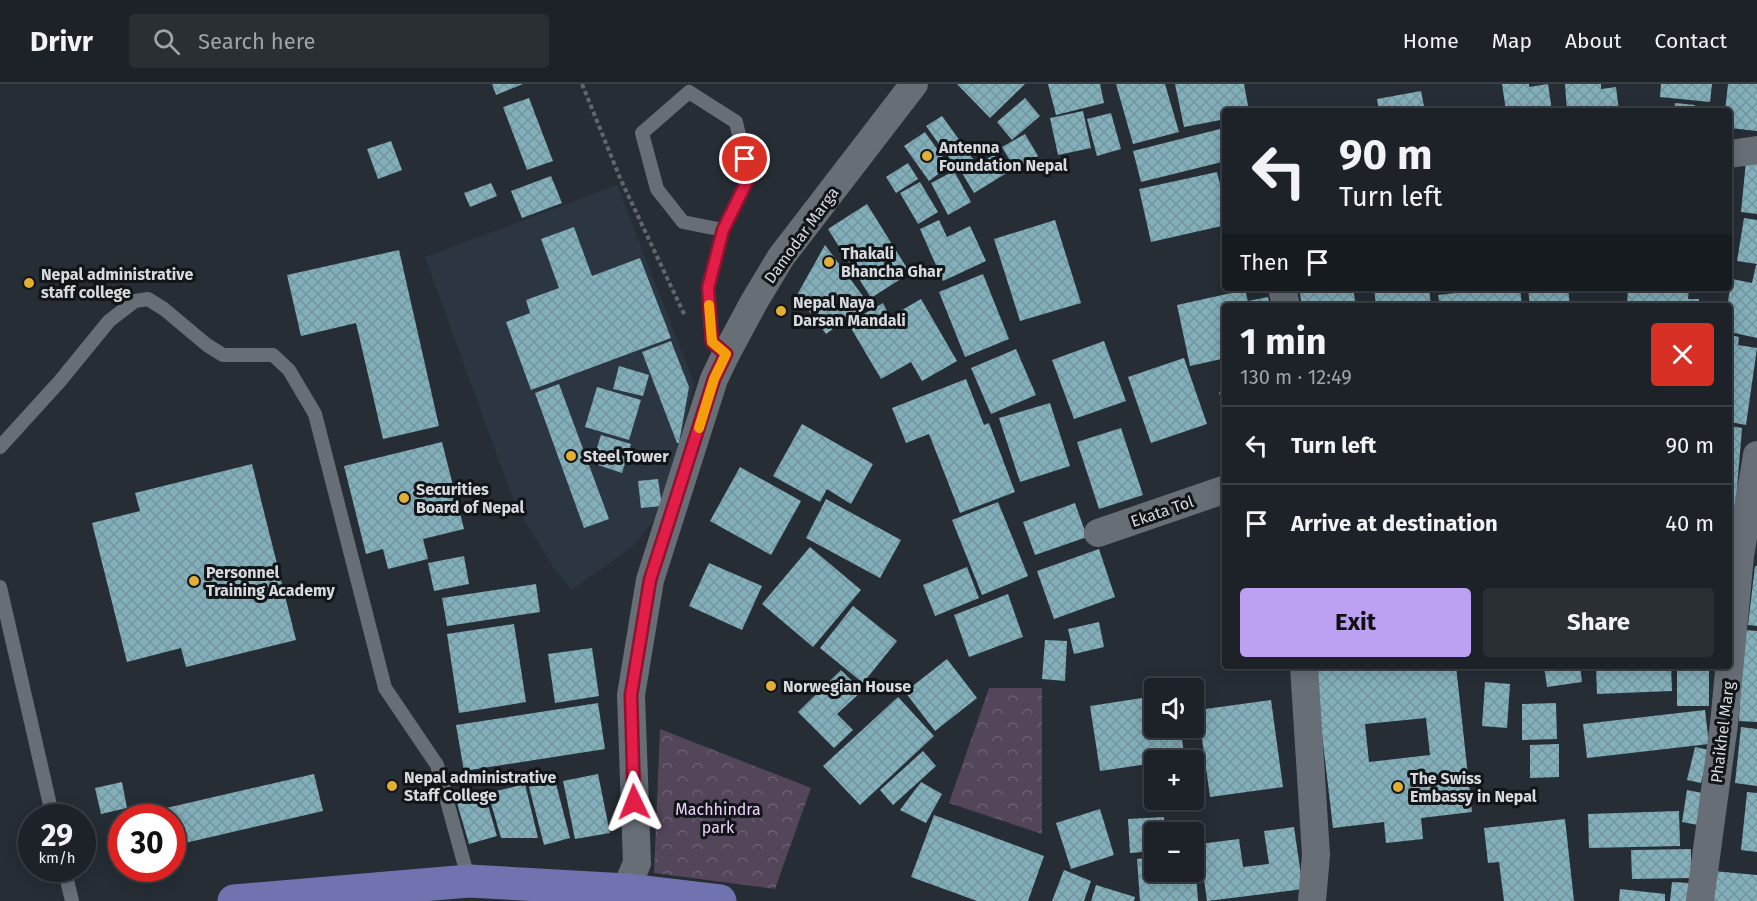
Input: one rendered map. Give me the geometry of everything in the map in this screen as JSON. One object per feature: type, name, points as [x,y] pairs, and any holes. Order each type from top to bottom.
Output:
[{"type":"main road","points":[[234,901],[451,889],[720,901]]},
{"type":"street","name":"Damodar Marga","points":[[624,895],[637,863],[631,695],[650,580],[714,379],[754,302],[781,257],[914,84]]},
{"type":"street","points":[[1732,154],[1757,150]]},
{"type":"street","name":"Phaikhel Marg","points":[[1732,640],[1740,556],[1757,455]]},
{"type":"street","name":"Ekata Tol","points":[[1098,533],[1222,490]]},
{"type":"street","points":[[1304,669],[1316,855],[1312,901]]},
{"type":"street","name":"Phaikhel Marg","points":[[1700,901],[1729,669]]},
{"type":"lane","points":[[723,230],[683,222],[657,189],[642,133],[689,92],[736,122],[749,177],[723,230],[708,288],[712,342],[726,354]]},
{"type":"lane","points":[[0,447],[60,381],[109,321],[135,301],[148,299],[223,355],[273,355],[289,369],[315,414],[385,688],[437,765],[451,889]]},
{"type":"lane","points":[[0,587],[50,804]]},
{"type":"lane","points":[[67,882],[72,901]]},
{"type":"path","points":[[582,84],[620,178],[690,327]]},
{"type":"shaded area","points":[[617,185],[694,383],[683,436],[661,512],[632,547],[572,590],[556,571],[516,507],[425,257]]},
{"type":"green space","points":[[989,688],[1042,688],[1042,834],[949,803]]},
{"type":"green space","name":"Machhindra park","points":[[660,729],[811,788],[775,889],[654,873]]},
{"type":"building","points":[[492,84],[523,84],[496,95]]},
{"type":"building","points":[[957,84],[1025,84],[990,118]]},
{"type":"building","points":[[1048,84],[1100,84],[1104,103],[1056,115]]},
{"type":"building","points":[[1116,84],[1165,84],[1179,132],[1133,144]]},
{"type":"building","points":[[1175,84],[1244,84],[1248,108],[1222,108],[1222,120],[1184,127]]},
{"type":"building","points":[[1502,84],[1529,84],[1529,87],[1548,84],[1552,108],[1506,108]]},
{"type":"building","points":[[1565,84],[1601,84],[1601,89],[1616,87],[1619,108],[1567,108]]},
{"type":"building","points":[[1661,84],[1712,84],[1710,102],[1660,97]]},
{"type":"building","points":[[1728,84],[1757,84],[1757,131],[1732,128],[1732,108],[1725,108]]},
{"type":"building","points":[[1421,91],[1424,108],[1378,108],[1377,99]]},
{"type":"building","points":[[529,98],[553,161],[527,170],[503,107]]},
{"type":"building","points":[[1025,98],[1040,116],[1012,140],[997,122]]},
{"type":"building","points":[[1675,103],[1695,105],[1694,108],[1674,108]]},
{"type":"building","points":[[1083,111],[1091,148],[1058,155],[1050,118]]},
{"type":"building","points":[[1111,113],[1121,149],[1097,156],[1087,119]]},
{"type":"building","points":[[942,116],[973,159],[957,169],[926,126]]},
{"type":"building","points":[[1220,129],[1222,136],[1222,162],[1141,182],[1133,151]]},
{"type":"building","name":"Antenna Foundation Nepal","points":[[925,132],[949,166],[929,181],[904,146]]},
{"type":"building","points":[[1025,134],[1038,156],[1015,169],[1002,147]]},
{"type":"building","points":[[391,141],[402,170],[378,179],[367,149]]},
{"type":"building","points":[[994,155],[1005,174],[974,193],[962,173]]},
{"type":"building","points":[[1746,161],[1757,163],[1757,214],[1741,212]]},
{"type":"building","points":[[908,163],[918,179],[896,193],[886,177]]},
{"type":"building","points":[[954,171],[971,202],[948,215],[931,183]]},
{"type":"building","points":[[1217,172],[1222,192],[1222,226],[1151,242],[1139,189]]},
{"type":"building","points":[[551,176],[562,203],[522,218],[511,191]]},
{"type":"building","points":[[920,182],[938,212],[918,224],[900,193]]},
{"type":"building","points":[[491,183],[497,196],[470,207],[464,193]]},
{"type":"building","points":[[867,204],[910,273],[871,298],[828,229]]},
{"type":"building","points":[[1744,218],[1757,220],[1757,264],[1737,261]]},
{"type":"building","points":[[939,220],[947,237],[970,226],[986,261],[943,281],[920,229]]},
{"type":"building","points":[[1055,220],[1081,303],[1020,321],[994,239]]},
{"type":"building","points":[[574,227],[592,276],[640,258],[671,338],[531,390],[506,322],[530,313],[526,300],[559,288],[541,239]]},
{"type":"building","points":[[825,245],[868,303],[826,334],[797,295]]},
{"type":"building","points":[[399,250],[439,426],[383,439],[356,323],[301,336],[287,275]]},
{"type":"building","points":[[1757,265],[1757,338],[1732,332],[1732,303],[1728,303],[1730,291],[1732,291],[1732,279],[1752,283]]},
{"type":"building","points":[[983,274],[1009,339],[965,357],[939,292]]},
{"type":"building","points":[[1240,291],[1245,291],[1248,301],[1268,297],[1269,303],[1222,303],[1222,359],[1190,366],[1177,305]]},
{"type":"building","points":[[1300,291],[1354,291],[1356,303],[1302,303]]},
{"type":"building","points":[[1374,291],[1429,291],[1431,303],[1376,303]]},
{"type":"building","points":[[1473,291],[1520,291],[1522,303],[1439,303],[1438,295]]},
{"type":"building","points":[[1528,291],[1568,291],[1570,303],[1530,303]]},
{"type":"building","points":[[1628,291],[1689,291],[1688,299],[1699,299],[1699,303],[1627,303]]},
{"type":"building","points":[[921,299],[957,361],[922,381],[911,362],[881,379],[848,323],[883,303],[890,317]]},
{"type":"building","points":[[1732,335],[1739,337],[1738,345],[1757,348],[1746,425],[1732,422]]},
{"type":"building","points":[[671,341],[689,387],[679,443],[677,443],[642,352]]},
{"type":"building","points":[[1104,341],[1126,401],[1074,419],[1052,360]]},
{"type":"building","points":[[1016,349],[1036,395],[991,414],[971,368]]},
{"type":"building","points":[[1184,358],[1207,424],[1151,443],[1128,377]]},
{"type":"building","points":[[619,366],[649,375],[643,396],[613,389]]},
{"type":"building","points":[[966,379],[984,425],[989,423],[1015,492],[960,513],[929,434],[906,443],[892,408]]},
{"type":"building","name":"Steel Tower","points":[[559,384],[609,519],[584,528],[535,393]]},
{"type":"building","points":[[597,387],[641,400],[629,440],[585,427]]},
{"type":"building","points":[[1050,403],[1070,466],[1020,482],[999,418]]},
{"type":"building","points":[[802,424],[873,464],[851,504],[827,489],[820,502],[773,476]]},
{"type":"building","points":[[1732,426],[1742,428],[1732,538]]},
{"type":"building","points":[[1121,428],[1143,495],[1099,509],[1077,442]]},
{"type":"building","points":[[601,435],[631,444],[622,473],[592,463]]},
{"type":"building","name":"Securities Board of Nepal","points":[[442,442],[464,529],[423,539],[428,559],[388,569],[383,549],[366,554],[344,466]]},
{"type":"building","name":"Personnel Training Academy","points":[[252,464],[296,640],[186,667],[181,648],[127,662],[92,523],[140,511],[135,493]]},
{"type":"building","points":[[740,467],[801,501],[771,555],[710,521]]},
{"type":"building","points":[[658,479],[662,506],[641,508],[638,481]]},
{"type":"building","points":[[826,499],[901,540],[880,578],[806,538]]},
{"type":"building","points":[[998,502],[1028,576],[982,595],[952,520]]},
{"type":"building","points":[[1075,503],[1087,537],[1035,555],[1023,522]]},
{"type":"building","points":[[810,547],[861,590],[813,647],[762,604]]},
{"type":"building","points":[[1099,549],[1115,597],[1054,619],[1037,571]]},
{"type":"building","points":[[464,556],[469,584],[434,591],[428,563]]},
{"type":"building","points":[[709,563],[762,586],[742,630],[689,606]]},
{"type":"building","points":[[1755,566],[1757,566],[1757,626],[1748,625]]},
{"type":"building","points":[[967,567],[979,598],[935,616],[923,585]]},
{"type":"building","points":[[536,584],[540,612],[447,626],[442,598]]},
{"type":"building","points":[[1008,594],[1023,637],[969,657],[954,615]]},
{"type":"building","points":[[853,606],[897,641],[863,683],[820,648]]},
{"type":"building","points":[[1099,622],[1104,647],[1074,654],[1068,629]]},
{"type":"building","points":[[514,624],[526,702],[459,713],[447,634]]},
{"type":"building","points":[[1743,630],[1757,631],[1757,722],[1739,721]]},
{"type":"building","points":[[1045,640],[1067,641],[1065,681],[1042,679]]},
{"type":"building","points":[[592,648],[599,696],[555,703],[548,654]]},
{"type":"building","points":[[947,659],[977,698],[935,731],[905,692]]},
{"type":"building","points":[[1314,669],[1456,669],[1472,812],[1421,818],[1423,839],[1386,843],[1384,822],[1333,828]],"holes":[[[1426,718],[1430,755],[1369,762],[1365,724]]]},
{"type":"building","points":[[1544,669],[1580,669],[1582,682],[1547,687]]},
{"type":"building","points":[[1596,669],[1671,669],[1672,691],[1597,694]]},
{"type":"building","points":[[841,670],[862,691],[837,714],[853,730],[834,748],[798,712]]},
{"type":"building","points":[[1677,671],[1709,671],[1709,706],[1677,706]]},
{"type":"building","points":[[1485,682],[1510,684],[1507,728],[1482,726]]},
{"type":"building","points":[[898,697],[934,736],[860,805],[823,766]]},
{"type":"building","points":[[1144,698],[1144,738],[1182,738],[1184,750],[1144,750],[1144,765],[1100,771],[1090,706]]},
{"type":"building","points":[[1271,700],[1283,787],[1210,797],[1202,738],[1204,738],[1204,709]]},
{"type":"building","points":[[598,703],[605,749],[464,771],[456,725]]},
{"type":"building","points":[[1556,703],[1557,739],[1522,740],[1522,704]]},
{"type":"building","points":[[1705,710],[1709,744],[1587,758],[1583,724]]},
{"type":"building","points":[[1741,727],[1757,729],[1757,786],[1735,783]]},
{"type":"building","points":[[1559,744],[1559,777],[1530,778],[1530,745]]},
{"type":"building","points":[[1695,747],[1709,750],[1701,783],[1687,780]]},
{"type":"building","points":[[923,751],[936,766],[893,805],[880,790]]},
{"type":"building","points":[[314,774],[323,811],[186,843],[186,804],[184,804]]},
{"type":"building","points":[[598,774],[610,833],[575,839],[563,781]]},
{"type":"building","points":[[555,780],[570,838],[544,845],[529,787]]},
{"type":"building","points":[[122,782],[126,804],[108,804],[108,812],[101,814],[95,788]]},
{"type":"building","points":[[921,782],[942,794],[926,823],[900,810]]},
{"type":"building","points":[[525,784],[538,838],[501,838],[488,793]]},
{"type":"building","points":[[1687,790],[1702,793],[1698,825],[1682,822]]},
{"type":"building","points":[[1747,792],[1757,793],[1757,852],[1741,850]]},
{"type":"building","points":[[485,795],[497,836],[469,844],[457,803]]},
{"type":"building","points":[[1100,809],[1114,855],[1071,869],[1056,823]]},
{"type":"building","points":[[1679,811],[1680,846],[1589,848],[1588,814]]},
{"type":"building","points":[[934,815],[1044,856],[1028,901],[977,901],[911,877]]},
{"type":"building","points":[[1164,817],[1164,822],[1144,822],[1144,852],[1130,853],[1128,819]]},
{"type":"building","points":[[1565,819],[1574,901],[1504,901],[1499,862],[1488,863],[1484,828]]},
{"type":"building","points":[[1294,827],[1303,889],[1207,901],[1204,880],[1204,843],[1239,839],[1243,867],[1269,864],[1264,831]]},
{"type":"building","points":[[1691,849],[1691,878],[1632,879],[1631,850]]},
{"type":"building","points":[[1144,858],[1144,882],[1197,882],[1198,901],[1140,901],[1137,859]]},
{"type":"building","points":[[1064,870],[1091,881],[1084,901],[1052,901]]},
{"type":"building","points":[[1713,871],[1757,875],[1757,901],[1711,901]]},
{"type":"building","points":[[1672,882],[1689,883],[1687,901],[1670,901]]},
{"type":"building","points":[[1096,885],[1135,897],[1134,901],[1091,901]]},
{"type":"building","points":[[1620,889],[1665,894],[1665,901],[1619,901]]},
{"type":"slow traffic","points":[[699,428],[714,379],[726,354],[712,342],[709,305]]},
{"type":"place","name":"Antenna Foundation Nepal","points":[[927,156]]},
{"type":"place","name":"Thakali Bhancha Ghar","points":[[829,262]]},
{"type":"place","name":"Nepal administrative staff college","points":[[29,283]]},
{"type":"place","name":"Nepal Naya Darsan Mandali","points":[[781,311]]},
{"type":"place","name":"Steel Tower","points":[[571,456]]},
{"type":"place","name":"Securities Board of Nepal","points":[[404,498]]},
{"type":"place","name":"Personnel Training Academy","points":[[194,581]]},
{"type":"place","name":"Norwegian House","points":[[771,686]]},
{"type":"place","name":"Nepal administrative Staff College","points":[[392,786]]},
{"type":"place","name":"The Swiss Embassy in Nepal","points":[[1398,787]]},
{"type":"route","points":[[634,802],[631,695],[650,580],[714,379],[726,354],[712,342],[708,288],[723,230],[749,177],[745,159]]}]
